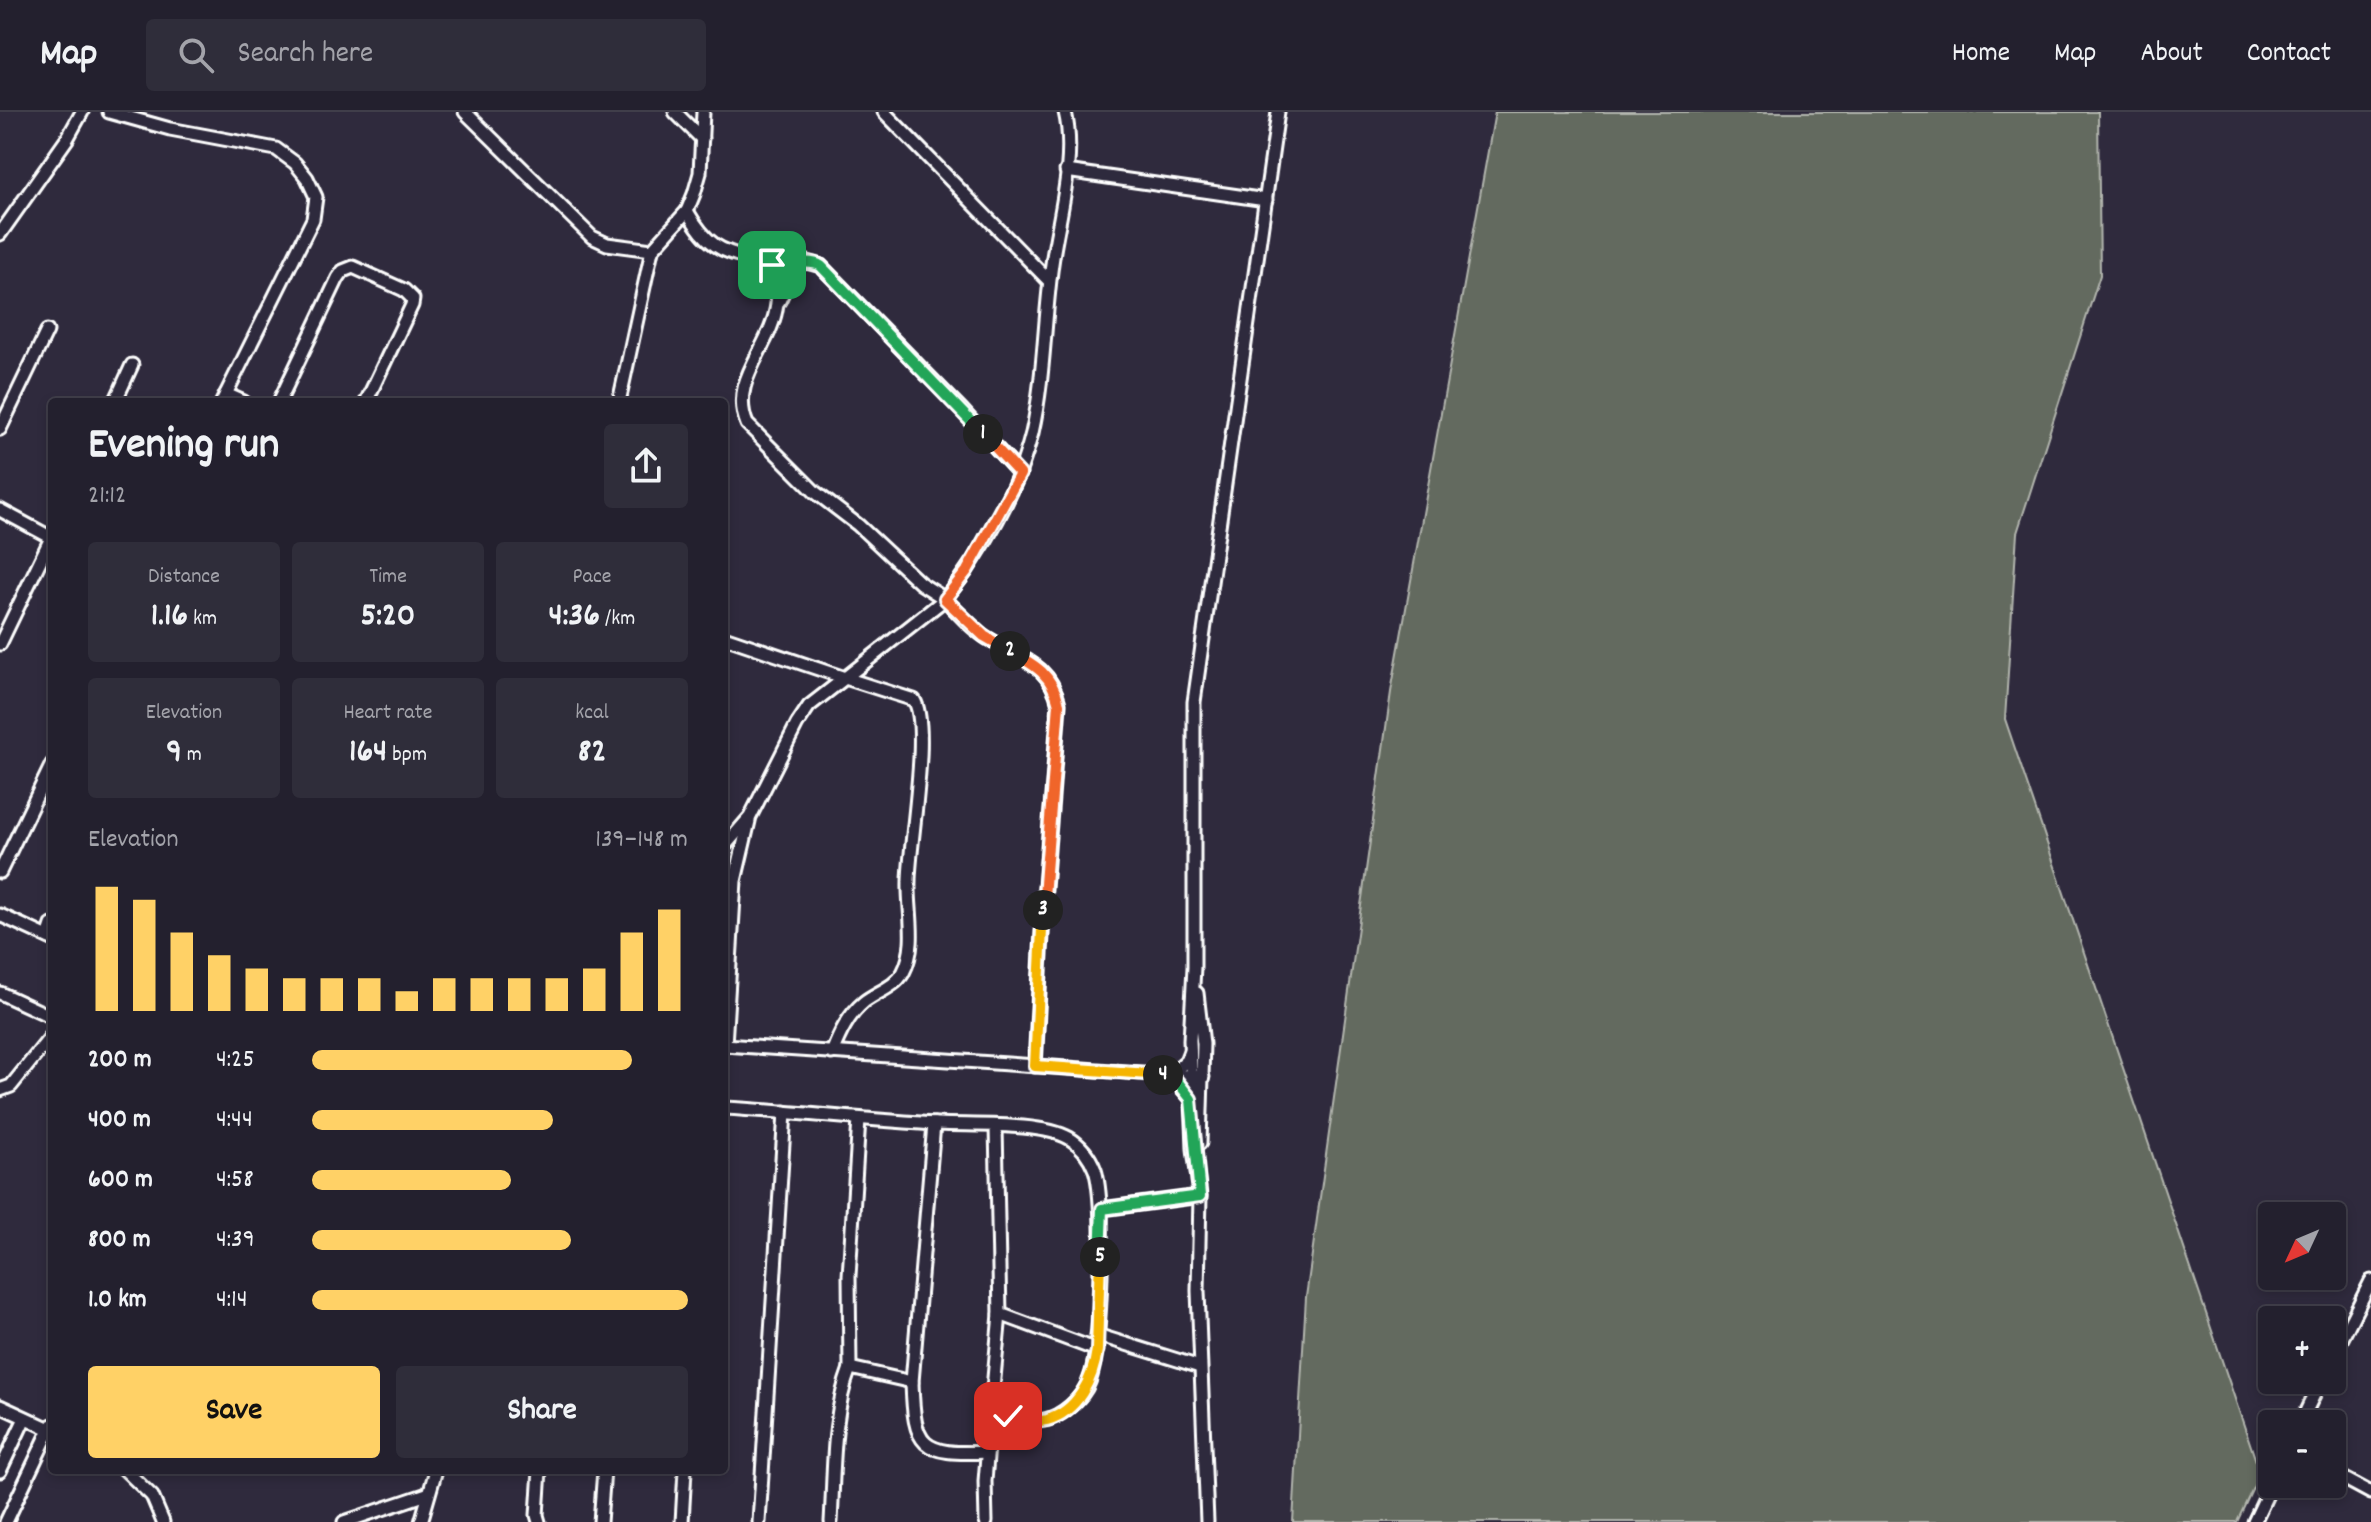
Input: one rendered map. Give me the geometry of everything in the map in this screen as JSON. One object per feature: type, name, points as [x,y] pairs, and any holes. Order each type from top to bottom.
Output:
[{"type":"street","points":[[0,234],[82,112]]},
{"type":"street","points":[[109,112],[170,129],[276,149],[295,163],[316,197],[313,219],[224,398]]},
{"type":"street","points":[[465,112],[592,237],[607,244],[652,250]]},
{"type":"street","points":[[675,112],[702,139]]},
{"type":"street","points":[[620,398],[652,250],[687,211],[700,173],[703,112]]},
{"type":"street","points":[[884,112],[1049,281]]},
{"type":"street","points":[[728,973],[735,881],[750,817],[797,724],[809,706],[945,599],[967,571],[1020,474],[1032,430],[1042,364],[1049,281],[1066,171],[1065,112]]},
{"type":"street","points":[[1170,1075],[1186,1061],[1190,1050],[1194,967],[1194,702],[1278,112]]},
{"type":"street","points":[[1066,171],[1266,200]]},
{"type":"street","points":[[687,211],[707,242],[733,255],[772,265],[796,265],[804,261],[821,266],[1020,474]]},
{"type":"street","points":[[772,265],[777,304]]},
{"type":"street","points":[[796,265],[742,392],[742,411],[747,424],[815,492],[881,545],[920,583],[945,599],[984,636],[1033,663],[1047,674],[1055,688],[1059,704],[1035,1066]]},
{"type":"street","points":[[281,398],[338,278],[343,271],[353,267],[404,290],[413,299],[368,398]]},
{"type":"street","points":[[0,429],[47,331]]},
{"type":"street","points":[[117,398],[132,365]]},
{"type":"street","points":[[0,510],[48,535]]},
{"type":"street","points":[[0,644],[48,545]]},
{"type":"street","points":[[728,638],[914,700],[919,712],[920,750],[908,881],[912,931],[908,961],[902,975],[894,983],[857,1009],[840,1033],[832,1053]]},
{"type":"street","points":[[0,872],[48,772]]},
{"type":"street","points":[[728,842],[750,817]]},
{"type":"street","points":[[0,915],[48,933]]},
{"type":"street","points":[[1194,967],[1203,1044],[1191,1099],[1200,1196],[1200,1367],[1207,1522]]},
{"type":"street","points":[[0,993],[48,1015]]},
{"type":"street","points":[[0,1090],[11,1086],[48,1040]]},
{"type":"street","points":[[728,1045],[1197,1076]]},
{"type":"street","points":[[1190,1050],[1197,1076],[1198,1168]]},
{"type":"street","points":[[1170,1075],[1191,1099]]},
{"type":"street","points":[[728,1108],[1052,1131],[1080,1145],[1096,1172],[1102,1209],[1097,1350],[1092,1373],[1083,1393],[1046,1420],[1031,1421],[991,1410]]},
{"type":"street","points":[[759,1522],[785,1112]]},
{"type":"street","points":[[831,1522],[836,1439],[850,1368],[849,1276],[859,1119]]},
{"type":"street","points":[[934,1124],[912,1382],[916,1432],[925,1444],[938,1451],[987,1452]]},
{"type":"street","points":[[986,1522],[987,1452],[1000,1314],[996,1127]]},
{"type":"street","points":[[1102,1209],[1200,1196]]},
{"type":"street","points":[[2346,1335],[2366,1302],[2371,1281]]},
{"type":"street","points":[[1000,1314],[1097,1350]]},
{"type":"street","points":[[1097,1335],[1200,1367]]},
{"type":"street","points":[[850,1368],[912,1382]]},
{"type":"street","points":[[0,1406],[48,1427]]},
{"type":"street","points":[[0,1471],[25,1418]]},
{"type":"street","points":[[6,1522],[48,1434]]},
{"type":"street","points":[[129,1474],[152,1496],[163,1522]]},
{"type":"street","points":[[421,1522],[434,1474]]},
{"type":"street","points":[[539,1522],[540,1474]]},
{"type":"street","points":[[600,1522],[604,1474]]},
{"type":"street","points":[[682,1522],[685,1474]]},
{"type":"street","points":[[2346,1480],[2371,1493]]},
{"type":"street","points":[[344,1522],[427,1494]]},
{"type":"street","points":[[2254,1522],[2265,1498]]},
{"type":"street","points":[[370,1513],[382,1522]]},
{"type":"green space","points":[[1495,112],[2098,112],[2100,275],[2017,533],[2005,719],[2258,1467],[2258,1477],[2237,1522],[1293,1522],[1306,1297],[1391,692]]},
{"type":"route","points":[[772,265],[796,265],[804,261],[821,266],[1020,474],[967,571],[945,599],[984,636],[1047,674],[1059,704],[1035,1066],[1170,1075],[1191,1099],[1200,1196],[1102,1209],[1097,1350],[1089,1383],[1073,1403],[1046,1420],[1031,1421],[1008,1416]]}]
